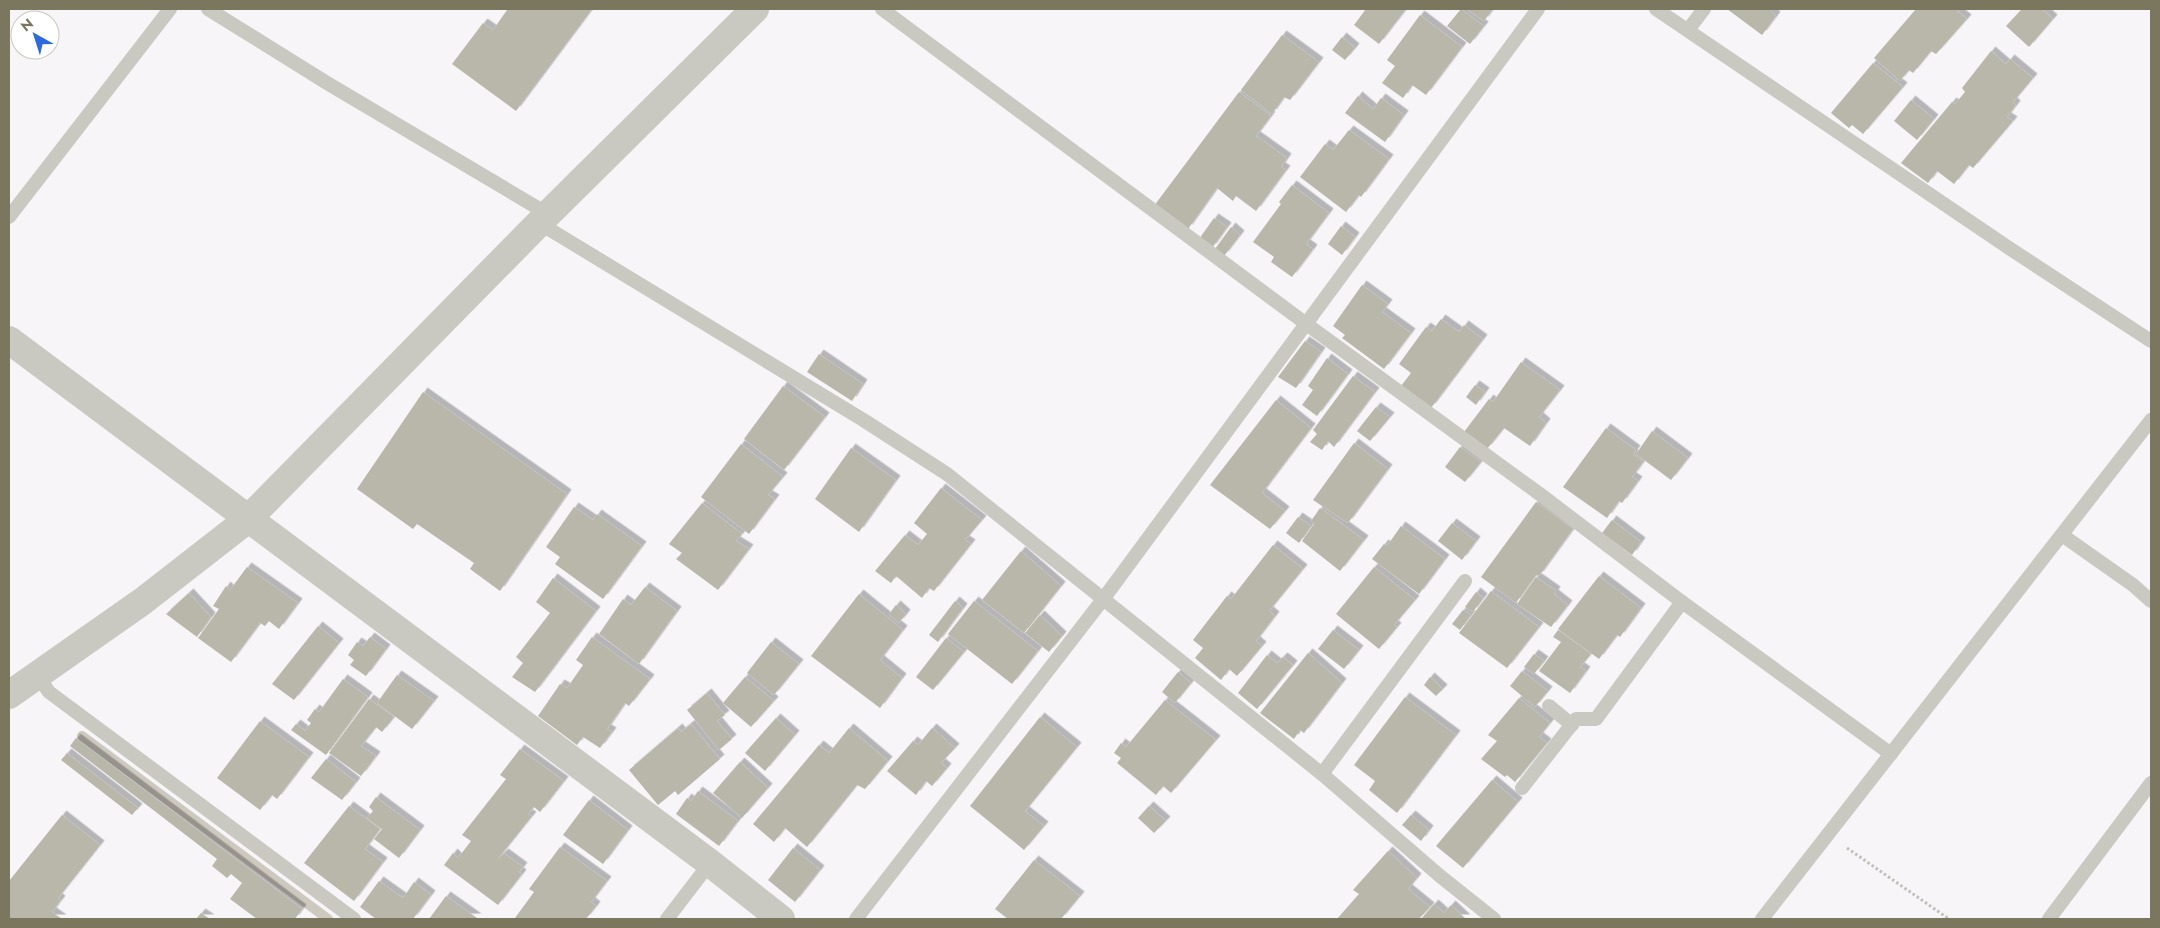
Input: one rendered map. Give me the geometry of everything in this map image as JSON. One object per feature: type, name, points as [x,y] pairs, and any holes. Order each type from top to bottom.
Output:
[{"type":"street","points":[[9,695],[142,601],[248,520],[544,219],[756,9]]},
{"type":"street","points":[[9,340],[710,863],[781,919]]},
{"type":"lane","points":[[9,217],[170,9]]},
{"type":"lane","points":[[208,9],[947,474],[1322,774],[1440,876],[1494,919]]},
{"type":"lane","points":[[882,9],[1305,323],[1541,495],[1682,602],[1891,754]]},
{"type":"lane","points":[[856,919],[1104,598],[1538,9]]},
{"type":"lane","points":[[1656,9],[2009,248],[2151,341]]},
{"type":"lane","points":[[1688,30],[1704,9]]},
{"type":"lane","points":[[1762,919],[2151,420]]},
{"type":"lane","points":[[2062,535],[2133,585],[2151,601]]},
{"type":"lane","points":[[1322,774],[1465,581]]},
{"type":"lane","points":[[1522,788],[1576,719],[1596,719],[1682,602]]},
{"type":"lane","points":[[37,675],[49,692],[354,919]]},
{"type":"lane","points":[[1549,706],[1572,725]]},
{"type":"lane","points":[[2049,919],[2151,783]]},
{"type":"lane","points":[[668,919],[710,863]]},
{"type":"path","points":[[1828,835],[1950,919]]},
{"type":"building","points":[[505,9],[592,9],[516,111],[452,64],[483,23],[493,30],[507,10]]},
{"type":"building","points":[[1366,9],[1406,9],[1379,44],[1354,25]]},
{"type":"building","points":[[1461,9],[1484,26],[1470,44],[1447,26]]},
{"type":"building","points":[[1467,9],[1493,9],[1484,21]]},
{"type":"building","points":[[1727,9],[1774,9],[1771,12],[1776,16],[1762,35]]},
{"type":"building","points":[[1916,9],[1955,9],[1967,19],[1936,54],[1931,51],[1913,73],[1909,70],[1900,81],[1874,58]]},
{"type":"building","points":[[2022,9],[2042,9],[2053,19],[2029,47],[2006,26]]},
{"type":"building","points":[[1420,15],[1462,47],[1426,95],[1412,85],[1403,98],[1382,83],[1395,66],[1387,60]]},
{"type":"building","points":[[1282,35],[1319,62],[1290,100],[1284,97],[1272,114],[1241,90]]},
{"type":"building","points":[[1342,37],[1355,48],[1345,60],[1332,50]]},
{"type":"building","points":[[1991,51],[2006,64],[2010,59],[2033,78],[2013,102],[2016,105],[2007,117],[2013,121],[1973,168],[1969,165],[1954,184],[1937,171],[1928,183],[1901,163],[1952,102],[1955,104],[1965,92],[1962,88]]},
{"type":"building","points":[[1873,63],[1903,87],[1863,134],[1852,125],[1849,128],[1831,113]]},
{"type":"building","points":[[1239,92],[1271,116],[1256,136],[1287,158],[1281,167],[1286,170],[1256,211],[1236,196],[1233,201],[1217,188],[1188,229],[1154,206]]},
{"type":"building","points":[[1358,96],[1373,109],[1381,98],[1404,115],[1385,142],[1345,113]]},
{"type":"building","points":[[1911,100],[1934,119],[1917,140],[1894,121]]},
{"type":"building","points":[[1349,130],[1389,159],[1361,197],[1359,195],[1346,212],[1300,177],[1325,144],[1333,150]]},
{"type":"building","points":[[1292,185],[1329,213],[1306,244],[1313,249],[1292,277],[1271,262],[1274,257],[1253,242],[1281,204],[1279,202]]},
{"type":"building","points":[[1214,218],[1227,227],[1212,248],[1199,239]]},
{"type":"building","points":[[1341,226],[1355,237],[1342,255],[1328,244]]},
{"type":"building","points":[[1231,227],[1240,235],[1224,256],[1215,249]]},
{"type":"building","points":[[1362,285],[1388,304],[1382,312],[1411,333],[1384,369],[1342,338],[1345,335],[1333,326]]},
{"type":"building","points":[[1441,319],[1459,332],[1464,325],[1483,339],[1431,408],[1401,386],[1411,373],[1399,364],[1426,327],[1432,331]]},
{"type":"building","points":[[1305,341],[1321,352],[1296,388],[1278,377]]},
{"type":"building","points":[[819,354],[863,384],[852,401],[807,372]]},
{"type":"building","points":[[1327,358],[1348,374],[1317,416],[1302,405],[1313,390],[1308,386]]},
{"type":"building","points":[[1521,362],[1560,390],[1539,417],[1546,423],[1530,446],[1504,428],[1487,449],[1464,432],[1489,399],[1493,402]]},
{"type":"building","points":[[1353,376],[1375,392],[1334,447],[1328,441],[1322,450],[1310,442],[1317,434],[1313,430]]},
{"type":"building","points":[[1475,385],[1485,392],[1476,405],[1466,397]]},
{"type":"building","points":[[783,386],[825,417],[784,470],[744,439]]},
{"type":"building","points":[[423,392],[567,494],[500,591],[470,569],[474,563],[417,524],[413,529],[357,489]]},
{"type":"building","points":[[1276,400],[1311,428],[1262,493],[1285,511],[1270,529],[1210,485]]},
{"type":"building","points":[[1376,407],[1390,417],[1370,441],[1357,431]]},
{"type":"building","points":[[1606,428],[1636,450],[1633,454],[1643,462],[1632,477],[1638,481],[1622,503],[1619,501],[1607,518],[1563,487]]},
{"type":"building","points":[[1652,431],[1688,458],[1671,480],[1636,454]]},
{"type":"building","points":[[1354,443],[1388,469],[1348,523],[1313,500]]},
{"type":"building","points":[[741,444],[783,477],[768,495],[775,499],[749,534],[701,497]]},
{"type":"building","points":[[1460,447],[1481,462],[1465,482],[1445,467]]},
{"type":"building","points":[[851,448],[896,480],[859,532],[815,499]]},
{"type":"building","points":[[941,488],[982,520],[965,540],[971,544],[934,591],[929,588],[922,598],[896,576],[891,583],[875,571],[905,535],[918,545],[927,534],[914,523]]},
{"type":"building","points":[[1536,502],[1573,529],[1539,576],[1536,575],[1516,603],[1481,577]]},
{"type":"building","points":[[702,503],[742,534],[736,541],[749,549],[718,590],[676,559],[682,553],[669,544]]},
{"type":"building","points":[[574,507],[593,520],[597,514],[642,546],[603,599],[555,564],[560,557],[546,547]]},
{"type":"building","points":[[1320,508],[1364,540],[1340,571],[1302,541],[1314,524],[1311,521]]},
{"type":"building","points":[[1298,517],[1311,526],[1299,543],[1286,533]]},
{"type":"building","points":[[1612,520],[1641,542],[1632,555],[1602,533]]},
{"type":"building","points":[[1452,523],[1476,541],[1462,560],[1438,541]]},
{"type":"building","points":[[1401,526],[1445,559],[1419,594],[1372,559],[1384,544],[1387,546]]},
{"type":"building","points":[[1273,545],[1303,569],[1269,611],[1275,616],[1256,641],[1262,646],[1237,676],[1229,669],[1221,680],[1195,658],[1203,648],[1193,640],[1227,596],[1231,599]]},
{"type":"building","points":[[1021,551],[1061,586],[1024,633],[982,600]]},
{"type":"building","points":[[247,567],[298,603],[279,629],[269,621],[265,626],[260,623],[231,662],[198,638],[219,609],[213,606],[226,586],[230,590]]},
{"type":"building","points":[[1374,567],[1415,600],[1394,625],[1397,627],[1379,649],[1336,614]]},
{"type":"building","points":[[1599,576],[1641,608],[1620,637],[1617,635],[1599,659],[1558,629]]},
{"type":"building","points":[[1536,577],[1556,591],[1554,594],[1568,605],[1551,627],[1517,604]]},
{"type":"building","points":[[553,578],[596,611],[535,692],[512,677],[523,663],[516,657],[550,613],[536,602]]},
{"type":"building","points":[[645,587],[677,611],[639,664],[599,634],[623,599],[631,605]]},
{"type":"building","points":[[1491,591],[1539,627],[1507,668],[1459,633]]},
{"type":"building","points":[[1476,592],[1483,598],[1473,612],[1465,607]]},
{"type":"building","points":[[189,593],[211,617],[197,637],[166,614]]},
{"type":"building","points":[[859,594],[903,630],[880,660],[902,678],[880,708],[811,656]]},
{"type":"building","points":[[955,601],[963,608],[938,642],[929,635]]},
{"type":"building","points":[[974,601],[1038,651],[1012,684],[948,634]]},
{"type":"building","points":[[896,605],[906,614],[899,623],[889,614]]},
{"type":"building","points":[[1463,610],[1471,615],[1460,630],[1452,624]]},
{"type":"building","points":[[1040,615],[1062,636],[1049,652],[1025,633]]},
{"type":"building","points":[[318,626],[339,643],[294,700],[272,684]]},
{"type":"building","points":[[1333,630],[1359,650],[1344,669],[1318,649]]},
{"type":"building","points":[[1558,630],[1591,654],[1580,667],[1586,671],[1570,693],[1539,671],[1561,642],[1553,637]]},
{"type":"building","points":[[370,637],[386,649],[366,676],[350,665],[354,660],[348,655],[357,642],[363,646]]},
{"type":"building","points":[[592,637],[650,679],[629,706],[625,703],[607,729],[612,732],[600,748],[583,737],[577,745],[538,716],[560,684],[567,688],[583,665],[576,660]]},
{"type":"building","points":[[946,638],[964,652],[933,690],[916,677]]},
{"type":"building","points":[[771,642],[799,664],[774,695],[747,673]]},
{"type":"building","points":[[1308,653],[1342,683],[1304,733],[1300,730],[1294,739],[1260,713]]},
{"type":"building","points":[[1534,654],[1544,661],[1534,674],[1524,667]]},
{"type":"building","points":[[1267,655],[1277,663],[1283,657],[1293,665],[1257,709],[1238,693]]},
{"type":"building","points":[[1522,671],[1548,691],[1535,707],[1510,686]]},
{"type":"building","points":[[1178,672],[1191,683],[1175,703],[1162,692]]},
{"type":"building","points":[[397,675],[434,701],[412,729],[377,703]]},
{"type":"building","points":[[745,677],[774,701],[751,727],[723,703]]},
{"type":"building","points":[[1430,677],[1443,689],[1436,696],[1424,685]]},
{"type":"building","points":[[343,679],[368,697],[326,755],[291,730],[296,724],[305,731],[311,723],[307,720],[315,709],[319,712]]},
{"type":"building","points":[[707,693],[725,715],[717,721],[732,739],[719,750],[687,710]]},
{"type":"building","points":[[1405,697],[1456,735],[1397,813],[1369,790],[1375,781],[1354,765]]},
{"type":"building","points":[[1519,698],[1550,723],[1539,737],[1547,743],[1515,782],[1481,759],[1497,741],[1488,735]]},
{"type":"building","points":[[369,699],[394,717],[382,732],[376,727],[361,746],[376,756],[361,776],[329,753]]},
{"type":"building","points":[[1165,700],[1216,740],[1171,793],[1163,786],[1156,795],[1117,763],[1121,758],[1114,753],[1121,743],[1126,747]]},
{"type":"building","points":[[1040,717],[1077,747],[1025,811],[1044,826],[1024,850],[970,806]]},
{"type":"building","points":[[776,718],[795,735],[765,771],[745,753]]},
{"type":"building","points":[[260,721],[309,757],[277,799],[272,795],[260,810],[217,778]]},
{"type":"building","points":[[691,724],[720,759],[678,795],[675,791],[658,805],[629,770],[678,728],[681,732]]},
{"type":"building","points":[[849,728],[888,761],[865,789],[857,785],[807,847],[785,828],[774,842],[753,824],[819,745],[829,753]]},
{"type":"building","points":[[932,728],[955,748],[941,763],[947,768],[932,786],[926,781],[916,795],[887,771],[913,741],[918,745]]},
{"type":"building","points":[[76,738],[302,909],[295,919],[257,919],[230,899],[242,883],[231,874],[227,878],[212,866],[217,859],[70,746]]},
{"type":"building","points":[[520,749],[564,781],[540,812],[534,807],[528,814],[532,816],[496,861],[504,853],[523,867],[519,872],[522,874],[498,905],[444,865],[453,853],[458,858],[471,841],[462,835],[506,779],[500,775]]},
{"type":"building","points":[[67,753],[138,808],[132,815],[61,760]]},
{"type":"building","points":[[326,759],[356,782],[342,800],[311,778]]},
{"type":"building","points":[[740,762],[768,788],[742,818],[713,793]]},
{"type":"building","points":[[1492,780],[1518,802],[1463,868],[1436,846]]},
{"type":"building","points":[[698,791],[738,821],[719,846],[676,814],[687,798],[691,801]]},
{"type":"building","points":[[376,797],[420,830],[399,858],[374,839],[382,829],[367,818],[373,811],[369,807]]},
{"type":"building","points":[[589,800],[628,830],[603,864],[563,835]]},
{"type":"building","points":[[349,806],[380,829],[365,849],[383,862],[354,901],[304,863]]},
{"type":"building","points":[[1149,806],[1166,821],[1154,833],[1138,818]]},
{"type":"building","points":[[62,815],[100,845],[58,898],[61,900],[52,912],[62,919],[9,919],[9,881]]},
{"type":"building","points":[[1411,815],[1429,830],[1421,841],[1402,825]]},
{"type":"building","points":[[560,847],[607,881],[591,902],[596,906],[586,919],[515,918],[534,892],[529,889]]},
{"type":"building","points":[[793,848],[820,870],[795,902],[768,880]]},
{"type":"building","points":[[1388,851],[1417,878],[1408,889],[1430,907],[1419,919],[1337,919],[1359,894],[1353,890]]},
{"type":"building","points":[[1034,860],[1080,896],[1061,919],[1008,919],[995,909]]},
{"type":"building","points":[[379,881],[403,898],[414,882],[431,895],[413,919],[376,919],[360,907]]},
{"type":"building","points":[[446,896],[477,918],[429,919]]},
{"type":"building","points":[[1434,904],[1444,913],[1451,905],[1466,919],[1421,919]]},
{"type":"building","points":[[201,913],[210,919],[196,919]]},
{"type":"waterway","points":[[82,736],[328,919]]}]
